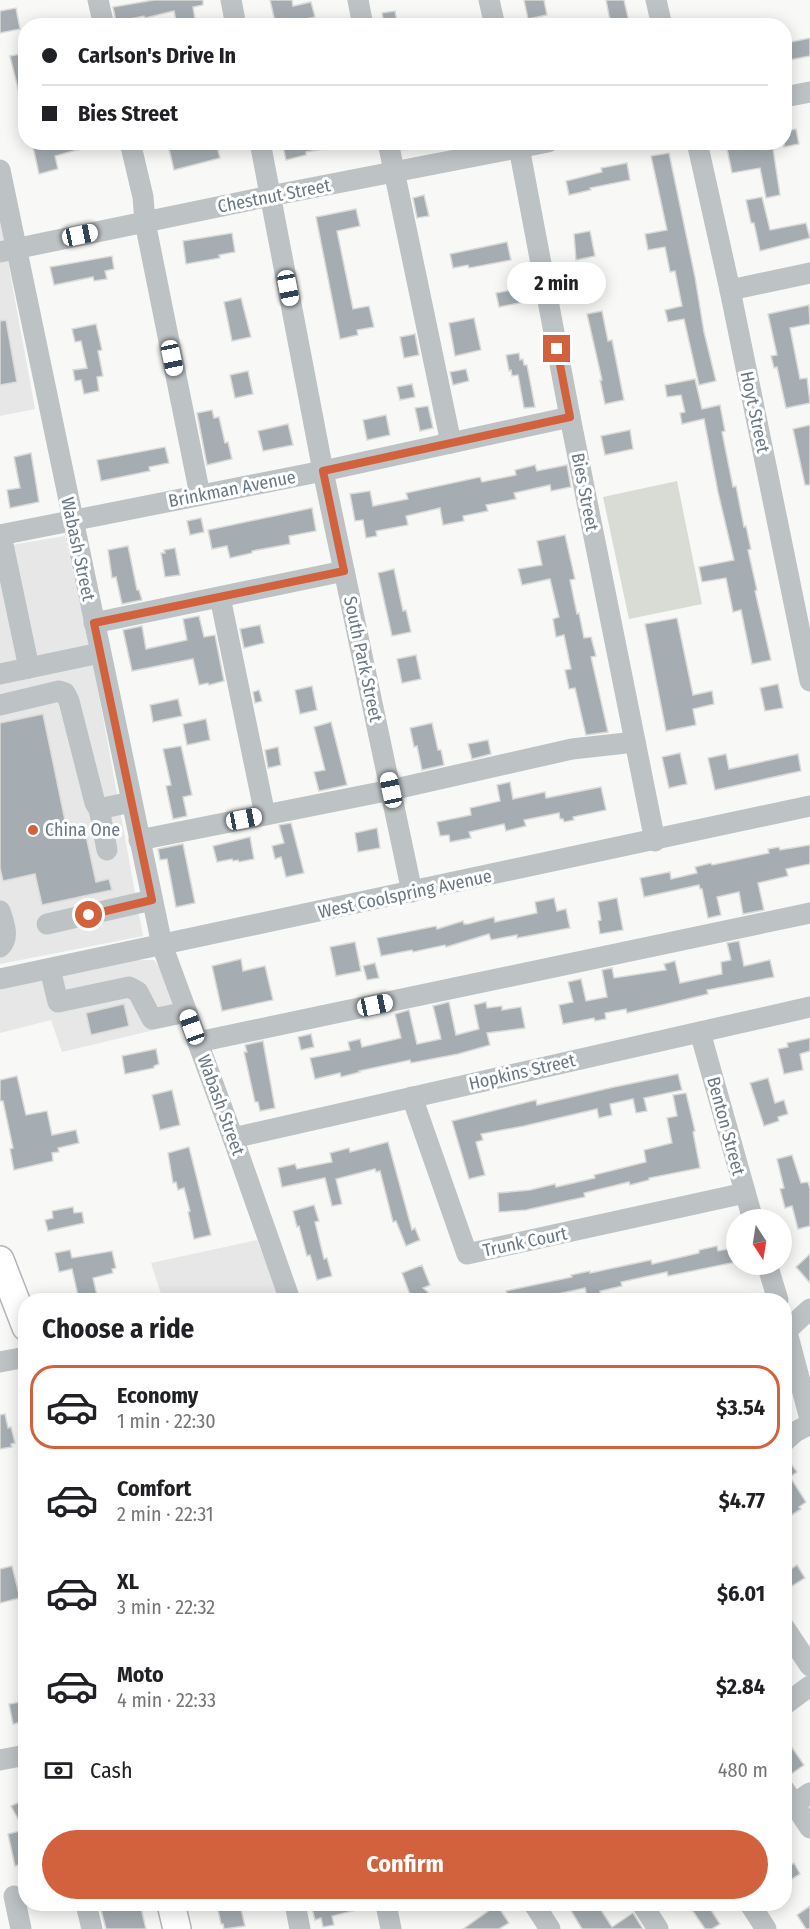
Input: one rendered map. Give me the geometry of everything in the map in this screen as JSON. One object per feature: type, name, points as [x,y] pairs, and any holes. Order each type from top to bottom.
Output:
[{"type":"main road","points":[[0,1260],[18,1306]]},
{"type":"main road","points":[[173,1911],[177,1929]]},
{"type":"street","points":[[98,0],[102,18]]},
{"type":"street","points":[[231,0],[234,18]]},
{"type":"street","points":[[358,0],[361,18]]},
{"type":"street","points":[[489,0],[493,18]]},
{"type":"street","points":[[656,0],[660,18]]},
{"type":"street","points":[[792,95],[810,92]]},
{"type":"street","points":[[132,150],[200,495]]},
{"type":"street","name":"South Park Street","points":[[261,150],[323,471],[412,892]]},
{"type":"street","points":[[390,150],[451,443]]},
{"type":"street","name":"Chestnut Street","points":[[8,250],[496,150]]},
{"type":"street","name":"Bies Street","points":[[520,150],[570,417],[655,841]]},
{"type":"street","name":"Hoyt Street","points":[[699,150],[730,290],[810,681]]},
{"type":"street","name":"Wabash Street","points":[[0,170],[8,250],[72,520],[162,945],[288,1293]]},
{"type":"street","points":[[730,290],[810,273]]},
{"type":"street","name":"Brinkman Avenue","points":[[0,535],[323,471],[570,417]]},
{"type":"street","points":[[0,535],[3,565],[29,668]]},
{"type":"street","points":[[94,623],[344,571]]},
{"type":"street","points":[[220,597],[265,815]]},
{"type":"street","points":[[0,674],[100,653]]},
{"type":"street","points":[[0,705],[59,691],[65,693],[95,803],[99,809],[107,850]]},
{"type":"street","points":[[140,840],[391,790],[572,749],[635,742]]},
{"type":"street","points":[[99,809],[131,802]]},
{"type":"street","name":"West Coolspring Avenue","points":[[0,979],[655,841],[810,806]]},
{"type":"street","points":[[47,924],[152,900]]},
{"type":"street","points":[[0,911],[6,936],[4,944],[0,947]]},
{"type":"street","points":[[198,1042],[810,913]]},
{"type":"street","points":[[50,969],[58,1002],[129,987],[138,992],[152,1020],[187,1012]]},
{"type":"street","name":"Hopkins Street","points":[[233,1138],[810,1007]]},
{"type":"street","name":"Benton Street","points":[[700,1032],[750,1209]]},
{"type":"street","name":"Trunk Court","points":[[412,1097],[467,1254],[745,1193]]},
{"type":"street","points":[[770,1275],[776,1293]]},
{"type":"street","points":[[792,1323],[810,1309]]},
{"type":"street","points":[[792,1353],[810,1419]]},
{"type":"street","points":[[0,1362],[18,1359]]},
{"type":"street","points":[[792,1435],[810,1424]]},
{"type":"street","points":[[792,1639],[810,1666]]},
{"type":"street","points":[[792,1699],[810,1686]]},
{"type":"street","points":[[0,1760],[18,1757]]},
{"type":"street","points":[[796,1795],[810,1828]]},
{"type":"street","points":[[13,1896],[21,1929]]},
{"type":"street","points":[[88,1911],[92,1929]]},
{"type":"street","points":[[296,1911],[300,1929]]},
{"type":"street","points":[[387,1911],[391,1929]]},
{"type":"street","points":[[538,1911],[550,1929]]},
{"type":"street","points":[[646,1911],[658,1929]]},
{"type":"street","points":[[754,1911],[766,1929]]},
{"type":"shaded area","points":[[0,218],[35,409],[0,416]]},
{"type":"shaded area","points":[[677,481],[702,604],[629,619],[603,497]]},
{"type":"shaded area","points":[[65,536],[95,674],[143,936],[0,964],[0,547]]},
{"type":"shaded area","points":[[133,960],[154,960],[163,972],[179,1024],[62,1052],[51,1020],[0,1033],[0,990]]},
{"type":"shaded area","points":[[257,1240],[278,1293],[161,1293],[151,1263]]},
{"type":"building","points":[[154,0],[203,0],[203,5],[193,7],[195,18],[175,18],[174,11],[145,18],[144,16],[115,18],[113,7]]},
{"type":"building","points":[[270,0],[292,0],[293,6],[311,2],[315,17],[311,18],[274,18]]},
{"type":"building","points":[[524,0],[544,0],[547,15],[528,18]]},
{"type":"building","points":[[606,0],[624,0],[628,18],[609,18]]},
{"type":"building","points":[[16,8],[18,29],[0,33],[0,11]]},
{"type":"building","points":[[395,11],[396,18],[383,18],[382,13]]},
{"type":"building","points":[[810,38],[810,56],[792,59],[792,42]]},
{"type":"building","points":[[18,54],[18,89],[10,56]]},
{"type":"building","points":[[796,129],[799,144],[792,145],[792,130]]},
{"type":"building","points":[[34,150],[77,150],[55,156],[58,169],[39,174]]},
{"type":"building","points":[[169,150],[218,150],[220,158],[174,170]]},
{"type":"building","points":[[284,150],[317,150],[306,152],[306,155],[286,160]]},
{"type":"building","points":[[727,150],[773,150],[780,195],[766,198],[760,168],[732,173]]},
{"type":"building","points":[[669,153],[704,332],[716,381],[699,385],[684,319],[668,322],[665,310],[682,306],[675,271],[670,272],[665,247],[648,250],[645,234],[667,230],[651,156]]},
{"type":"building","points":[[627,163],[630,180],[569,195],[566,181],[602,172],[601,168]]},
{"type":"building","points":[[424,195],[429,216],[417,218],[413,198]]},
{"type":"building","points":[[762,197],[770,230],[806,223],[810,238],[760,251],[746,200]]},
{"type":"building","points":[[356,209],[360,226],[337,231],[353,309],[369,306],[374,327],[357,330],[358,335],[340,339],[316,217]]},
{"type":"building","points":[[590,231],[595,256],[576,260],[574,234]]},
{"type":"building","points":[[232,233],[235,252],[219,255],[220,258],[186,264],[183,241]]},
{"type":"building","points":[[507,242],[511,260],[469,268],[468,265],[453,268],[450,254]]},
{"type":"building","points":[[112,256],[114,269],[105,271],[107,279],[94,281],[93,277],[54,285],[50,267]]},
{"type":"building","points":[[521,288],[524,302],[499,307],[496,293]]},
{"type":"building","points":[[241,298],[251,337],[232,341],[224,302]]},
{"type":"building","points":[[809,305],[810,324],[790,328],[800,379],[807,378],[810,403],[786,408],[777,367],[774,368],[771,356],[777,355],[768,314]]},
{"type":"building","points":[[602,311],[608,341],[612,340],[624,400],[605,404],[587,314]]},
{"type":"building","points":[[474,318],[481,350],[455,356],[449,323]]},
{"type":"building","points":[[6,320],[17,382],[0,385],[0,321]]},
{"type":"building","points":[[96,324],[102,350],[98,351],[103,376],[97,377],[99,391],[84,394],[81,380],[75,381],[73,370],[87,368],[81,341],[75,342],[72,329]]},
{"type":"building","points":[[415,334],[419,355],[404,358],[400,337]]},
{"type":"building","points":[[519,353],[520,360],[523,359],[524,365],[527,365],[535,407],[524,408],[518,375],[512,376],[511,370],[509,371],[506,355]]},
{"type":"building","points":[[466,369],[469,381],[453,385],[450,372]]},
{"type":"building","points":[[248,371],[253,394],[235,398],[230,375]]},
{"type":"building","points":[[695,379],[702,409],[720,405],[725,431],[722,432],[733,487],[736,486],[744,527],[746,526],[751,549],[748,550],[757,590],[755,591],[771,660],[752,664],[741,610],[733,612],[726,578],[702,582],[699,567],[734,560],[704,419],[682,424],[680,413],[685,412],[681,395],[667,397],[665,385]]},
{"type":"building","points":[[412,384],[415,397],[400,400],[397,387]]},
{"type":"building","points":[[428,406],[433,428],[420,431],[415,408]]},
{"type":"building","points":[[212,410],[214,418],[219,417],[225,443],[228,442],[232,459],[207,465],[197,413]]},
{"type":"building","points":[[386,415],[390,435],[367,440],[363,420]]},
{"type":"building","points":[[288,424],[293,445],[263,451],[258,431]]},
{"type":"building","points":[[810,425],[810,485],[805,485],[793,429]]},
{"type":"building","points":[[630,430],[633,449],[605,455],[601,436]]},
{"type":"building","points":[[165,447],[169,463],[149,467],[150,471],[101,481],[97,460]]},
{"type":"building","points":[[31,453],[39,502],[10,508],[7,490],[20,488],[14,457]]},
{"type":"building","points":[[535,465],[537,471],[567,465],[571,487],[551,491],[550,485],[514,493],[516,499],[486,505],[488,511],[463,516],[464,521],[443,525],[440,508],[406,516],[408,525],[376,531],[377,536],[366,538],[363,520],[355,521],[350,494],[370,491],[373,506],[408,499],[406,493],[480,477],[482,482],[516,475],[515,470]]},
{"type":"building","points":[[312,508],[316,531],[289,536],[290,544],[252,551],[252,553],[230,558],[227,546],[212,549],[208,530]]},
{"type":"building","points":[[201,518],[204,532],[190,535],[187,521]]},
{"type":"building","points":[[565,535],[575,579],[570,580],[577,614],[579,613],[584,638],[591,637],[596,656],[591,657],[608,732],[586,735],[575,688],[569,689],[565,670],[571,669],[564,635],[556,637],[553,619],[559,617],[550,579],[522,585],[518,569],[542,565],[537,541]]},
{"type":"building","points":[[128,546],[137,590],[142,600],[122,604],[116,577],[112,578],[108,550]]},
{"type":"building","points":[[175,548],[180,575],[165,577],[161,553],[165,553],[164,550]]},
{"type":"building","points":[[394,569],[403,611],[406,610],[411,632],[392,636],[378,573]]},
{"type":"building","points":[[199,616],[204,637],[215,635],[224,681],[199,685],[193,659],[132,671],[123,630],[142,626],[146,649],[187,640],[183,619]]},
{"type":"building","points":[[677,618],[693,695],[712,691],[714,704],[693,709],[696,725],[666,731],[645,624]]},
{"type":"building","points":[[260,625],[264,643],[244,648],[240,629]]},
{"type":"building","points":[[416,655],[421,679],[402,683],[397,659]]},
{"type":"building","points":[[778,684],[783,708],[765,711],[760,688]]},
{"type":"building","points":[[312,686],[317,710],[300,714],[295,690]]},
{"type":"building","points":[[259,690],[262,701],[255,703],[253,692]]},
{"type":"building","points":[[178,699],[182,716],[153,722],[150,705]]},
{"type":"building","points":[[43,714],[68,835],[85,831],[96,882],[109,879],[112,890],[42,905],[35,874],[3,881],[0,868],[0,723]]},
{"type":"building","points":[[206,719],[210,740],[187,745],[183,724]]},
{"type":"building","points":[[331,722],[347,785],[319,791],[314,772],[325,770],[314,727]]},
{"type":"building","points":[[432,723],[444,765],[422,770],[410,728]]},
{"type":"building","points":[[488,740],[491,754],[472,759],[468,744]]},
{"type":"building","points":[[181,746],[192,795],[183,797],[187,816],[173,819],[166,786],[171,785],[163,749]]},
{"type":"building","points":[[278,747],[281,765],[268,768],[265,750]]},
{"type":"building","points":[[680,753],[687,784],[669,788],[662,757]]},
{"type":"building","points":[[726,754],[729,769],[798,754],[801,771],[715,790],[708,758]]},
{"type":"building","points":[[510,782],[513,799],[545,792],[546,798],[601,787],[606,810],[573,817],[574,820],[564,822],[560,819],[559,813],[524,820],[526,826],[506,831],[504,824],[469,832],[471,838],[450,842],[449,835],[440,836],[437,822],[471,815],[470,808],[500,801],[497,785]]},
{"type":"building","points":[[291,823],[304,873],[286,877],[281,857],[275,859],[272,846],[284,843],[279,825]]},
{"type":"building","points":[[377,828],[380,848],[358,852],[355,833]]},
{"type":"building","points":[[250,837],[254,859],[217,862],[213,846]]},
{"type":"building","points":[[183,844],[195,903],[176,907],[167,859],[160,860],[158,849]]},
{"type":"building","points":[[810,845],[810,864],[786,869],[788,876],[758,883],[764,910],[743,914],[739,892],[717,897],[721,915],[708,918],[702,889],[699,885],[644,897],[640,878],[670,872],[671,879],[697,873],[695,867],[769,853],[768,849],[779,847],[780,850]]},
{"type":"building","points":[[554,898],[557,911],[566,909],[570,928],[517,938],[517,935],[491,940],[489,934],[446,947],[445,945],[381,956],[377,938],[436,926],[437,929],[463,921],[464,924],[468,924],[494,917],[495,922],[537,913],[535,902]]},
{"type":"building","points":[[617,898],[623,930],[600,934],[598,921],[601,920],[598,902]]},
{"type":"building","points":[[739,941],[744,966],[770,960],[774,977],[707,990],[708,994],[627,1013],[626,1009],[605,1013],[606,1019],[595,1021],[594,1018],[563,1024],[559,1005],[573,1002],[568,982],[581,979],[586,1001],[607,997],[602,970],[612,968],[614,978],[666,970],[664,964],[675,961],[680,983],[722,974],[721,962],[731,960],[727,943]]},
{"type":"building","points":[[355,942],[361,971],[336,976],[330,947]]},
{"type":"building","points":[[241,959],[243,971],[265,966],[273,1000],[222,1011],[212,966]]},
{"type":"building","points":[[375,963],[379,978],[367,980],[363,966]]},
{"type":"building","points":[[449,1002],[456,1035],[479,1029],[474,1005],[486,1002],[487,1008],[502,1006],[502,1010],[521,1007],[525,1028],[487,1033],[490,1045],[458,1054],[411,1063],[410,1060],[341,1077],[340,1073],[315,1079],[310,1058],[350,1050],[348,1042],[360,1039],[362,1047],[401,1038],[395,1014],[409,1010],[417,1044],[441,1039],[433,1006]]},
{"type":"building","points":[[124,1004],[129,1026],[91,1035],[86,1013]]},
{"type":"building","points":[[311,1034],[314,1047],[301,1050],[298,1037]]},
{"type":"building","points":[[810,1038],[810,1051],[800,1054],[803,1070],[784,1074],[778,1049],[788,1047],[787,1043]]},
{"type":"building","points":[[263,1041],[275,1108],[260,1111],[258,1102],[255,1102],[244,1052],[247,1052],[245,1045]]},
{"type":"building","points":[[156,1049],[159,1064],[154,1068],[125,1074],[122,1056]]},
{"type":"building","points":[[678,1074],[682,1090],[644,1098],[647,1111],[636,1113],[633,1099],[610,1104],[612,1115],[599,1118],[597,1109],[481,1134],[483,1140],[476,1142],[485,1175],[469,1179],[452,1121],[536,1100],[537,1105]]},
{"type":"building","points":[[17,1076],[26,1115],[47,1111],[52,1135],[76,1130],[79,1143],[58,1148],[59,1152],[52,1153],[53,1161],[14,1170],[10,1149],[13,1148],[3,1101],[0,1101],[0,1080]]},
{"type":"building","points":[[768,1078],[775,1103],[784,1100],[788,1114],[778,1117],[779,1121],[764,1126],[750,1083]]},
{"type":"building","points":[[172,1090],[180,1125],[160,1130],[152,1095]]},
{"type":"building","points":[[686,1093],[695,1131],[693,1132],[700,1168],[649,1178],[649,1180],[630,1185],[629,1182],[584,1193],[585,1197],[526,1210],[499,1212],[498,1193],[530,1190],[555,1184],[556,1187],[646,1162],[644,1150],[672,1143],[667,1118],[677,1116],[673,1095]]},
{"type":"building","points":[[388,1142],[412,1230],[415,1228],[420,1240],[406,1246],[396,1221],[393,1222],[380,1171],[376,1172],[375,1169],[336,1179],[342,1204],[332,1206],[325,1178],[282,1187],[278,1168],[295,1164],[297,1169],[332,1162],[330,1153],[349,1148],[350,1152]]},
{"type":"building","points":[[189,1147],[211,1235],[194,1239],[184,1188],[178,1190],[176,1182],[173,1183],[168,1153]]},
{"type":"building","points":[[792,1155],[801,1183],[808,1182],[810,1189],[810,1226],[798,1229],[792,1206],[785,1208],[780,1189],[784,1188],[777,1159]]},
{"type":"building","points":[[314,1205],[319,1221],[315,1222],[324,1259],[327,1258],[332,1276],[317,1280],[293,1211]]},
{"type":"building","points":[[73,1207],[74,1213],[82,1212],[84,1223],[48,1231],[45,1220],[53,1218],[52,1211]]},
{"type":"building","points":[[717,1246],[718,1251],[726,1250],[726,1264],[668,1276],[667,1272],[621,1282],[622,1286],[600,1291],[600,1293],[586,1293],[585,1288],[562,1293],[506,1293],[506,1291],[590,1271],[590,1273],[651,1260],[652,1264],[699,1253],[699,1250]]},
{"type":"building","points":[[70,1250],[72,1258],[112,1251],[116,1268],[112,1269],[113,1273],[93,1278],[96,1293],[77,1293],[72,1269],[59,1272],[55,1253]]},
{"type":"building","points":[[810,1254],[810,1283],[796,1267]]},
{"type":"building","points":[[422,1265],[430,1285],[423,1288],[429,1293],[409,1293],[402,1273]]},
{"type":"building","points":[[5,1414],[15,1443],[11,1444],[12,1447],[0,1449],[0,1415]]},
{"type":"building","points":[[792,1465],[797,1472],[792,1476]]},
{"type":"building","points":[[792,1480],[806,1502],[799,1507],[801,1509],[792,1515]]},
{"type":"building","points":[[797,1565],[805,1578],[792,1586],[792,1568]]},
{"type":"building","points":[[12,1566],[18,1598],[0,1603],[0,1569]]},
{"type":"building","points":[[18,1702],[18,1723],[13,1724],[9,1704]]},
{"type":"building","points":[[792,1748],[804,1765],[792,1773]]},
{"type":"building","points":[[18,1803],[18,1819],[11,1806]]},
{"type":"building","points":[[18,1832],[18,1865],[15,1866],[8,1834]]},
{"type":"building","points":[[794,1863],[800,1874],[792,1879],[792,1864]]},
{"type":"building","points":[[810,1906],[810,1929],[806,1929],[797,1915]]},
{"type":"building","points":[[101,1911],[142,1911],[146,1929],[106,1929]]},
{"type":"building","points":[[218,1911],[241,1911],[245,1926],[224,1929]]},
{"type":"building","points":[[313,1911],[353,1911],[332,1916],[334,1925],[323,1927],[321,1918],[315,1920]]},
{"type":"building","points":[[488,1911],[501,1911],[509,1923],[499,1929],[463,1929]]},
{"type":"building","points":[[571,1911],[602,1911],[612,1927],[633,1913],[643,1929],[582,1929]]},
{"type":"building","points":[[693,1911],[712,1911],[720,1924],[712,1929],[705,1929]]},
{"type":"place","name":"China One","points":[[33,830]]},
{"type":"route","points":[[89,915],[152,900],[94,623],[344,571],[323,471],[570,417],[557,349]]}]
